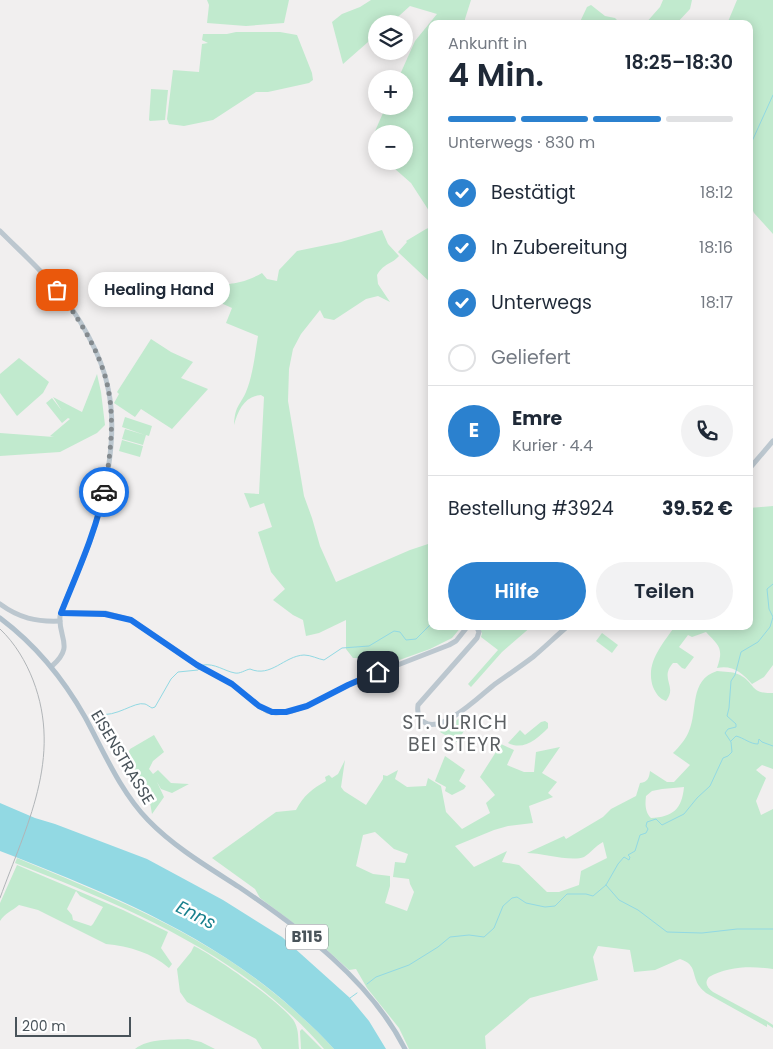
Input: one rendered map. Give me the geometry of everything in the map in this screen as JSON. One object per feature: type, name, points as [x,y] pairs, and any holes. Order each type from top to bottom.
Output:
[{"type":"main road","name":"EISENSTRASSE","points":[[0,618],[27,640],[52,666],[73,697],[118,778],[136,806],[156,828],[184,850],[286,920],[331,958],[374,1002],[393,1028],[405,1049]]},
{"type":"street","points":[[0,231],[50,281],[78,318],[103,371],[110,398],[111,433],[102,499],[85,556],[61,613],[60,621],[64,648],[60,658],[52,666]]},
{"type":"street","points":[[753,464],[773,441]]},
{"type":"street","points":[[0,604],[13,613],[27,619],[60,621]]},
{"type":"street","points":[[61,613],[99,613],[124,618],[143,628],[197,665],[232,684],[263,709],[276,713],[307,706],[354,682],[450,645],[465,630]]},
{"type":"street","points":[[478,630],[477,638],[420,702],[418,714],[426,724],[437,724],[462,712],[563,630]]},
{"type":"green space","points":[[207,0],[289,0],[284,23],[246,26],[207,23],[209,5]]},
{"type":"green space","points":[[371,0],[471,0],[465,20],[432,20],[437,14],[410,6],[400,15],[368,15],[368,42],[343,64],[332,22],[342,14],[360,7]]},
{"type":"green space","points":[[663,0],[692,0],[690,9],[680,20],[649,20],[660,7]]},
{"type":"green space","points":[[737,0],[773,0],[773,234],[753,211],[753,20],[729,20]]},
{"type":"green space","points":[[591,5],[605,16],[617,20],[581,20],[587,7]]},
{"type":"green space","points":[[428,25],[428,209],[411,183],[396,170],[413,170],[413,125],[378,125],[382,115],[413,115],[413,70],[402,70],[406,60],[413,60],[413,45]]},
{"type":"green space","points":[[280,32],[297,35],[313,80],[309,83],[268,92],[256,92],[213,120],[184,126],[169,124],[167,119],[173,70],[199,72],[202,44],[208,43],[202,40],[203,34]]},
{"type":"green space","points":[[151,89],[168,90],[165,120],[149,120]]},
{"type":"green space","points":[[428,228],[428,280],[398,252],[406,241]]},
{"type":"green space","points":[[382,230],[388,244],[399,256],[377,275],[378,284],[390,302],[378,296],[366,299],[334,320],[324,318],[320,310],[301,334],[293,349],[289,369],[288,401],[304,496],[320,546],[336,582],[428,544],[428,630],[459,630],[452,638],[430,649],[366,672],[371,658],[353,658],[346,649],[346,620],[319,633],[306,636],[303,620],[273,600],[285,589],[271,572],[258,532],[272,527],[264,503],[250,508],[244,493],[259,494],[264,397],[261,395],[255,396],[246,401],[240,409],[234,425],[236,410],[246,392],[250,379],[258,336],[226,323],[232,308],[212,299],[220,287],[246,280],[262,273],[267,279],[277,281],[279,270],[297,251],[341,242]]},
{"type":"green space","points":[[151,339],[171,352],[193,362],[181,378],[208,389],[172,429],[141,409],[135,417],[114,403],[119,394],[117,392]]},
{"type":"green space","points":[[19,358],[49,382],[43,393],[17,416],[0,393],[0,374]]},
{"type":"green space","points":[[97,374],[105,425],[97,433],[60,452],[0,456],[0,433],[54,437],[50,436],[70,419],[68,418],[62,423],[46,403],[52,398],[62,411],[53,397],[82,412]]},
{"type":"green space","points":[[125,417],[152,426],[149,436],[146,435],[143,445],[122,439],[125,429],[145,435],[122,427]]},
{"type":"green space","points":[[122,440],[143,446],[140,457],[119,451]]},
{"type":"green space","points":[[773,506],[773,665],[764,677],[752,684],[737,671],[723,667],[717,668],[720,656],[719,648],[706,632],[692,637],[688,635],[679,647],[694,657],[685,669],[677,663],[673,663],[669,669],[670,691],[666,701],[655,692],[651,670],[660,647],[672,630],[753,630],[753,508]]},
{"type":"green space","points":[[480,630],[527,630],[502,652],[471,687],[468,684],[498,650],[481,637],[482,633]]},
{"type":"green space","points":[[602,633],[618,645],[612,653],[596,641]]},
{"type":"green space","points":[[717,671],[734,673],[745,678],[760,692],[773,693],[773,769],[762,765],[756,770],[766,778],[756,801],[761,815],[773,809],[773,969],[749,967],[732,969],[716,973],[707,979],[706,983],[713,992],[767,1021],[773,1025],[773,1028],[767,1024],[767,1027],[706,993],[697,983],[692,968],[686,961],[680,959],[655,970],[634,972],[630,950],[598,946],[593,957],[598,980],[530,998],[485,1036],[486,1049],[409,1049],[399,1028],[367,988],[356,969],[349,970],[316,940],[260,898],[255,889],[212,858],[276,812],[296,810],[309,793],[326,781],[325,777],[329,775],[332,778],[338,774],[345,760],[341,787],[366,805],[383,779],[383,775],[387,776],[398,770],[395,779],[407,787],[426,786],[428,778],[441,786],[446,812],[462,829],[490,813],[486,803],[495,795],[480,777],[501,744],[514,750],[507,765],[524,772],[534,772],[536,752],[560,747],[542,773],[557,782],[548,793],[553,797],[529,806],[533,823],[494,830],[455,846],[474,867],[507,851],[502,862],[519,865],[547,892],[559,892],[579,885],[581,871],[607,858],[603,842],[584,857],[578,858],[527,853],[564,836],[566,839],[603,817],[611,809],[636,796],[640,783],[648,779],[650,771],[667,782],[674,782],[690,765],[673,753],[688,734],[692,723],[698,688],[708,675]],"holes":[[[684,787],[681,801],[671,814],[651,818],[646,808],[646,796],[652,791]],[[375,832],[394,849],[408,854],[405,863],[395,862],[393,877],[409,879],[414,892],[407,911],[385,903],[390,886],[390,876],[373,874],[356,866],[363,835]]]},
{"type":"green space","points":[[461,717],[469,723],[457,742],[440,732]]},
{"type":"green space","points":[[545,721],[548,723],[548,728],[530,743],[519,746],[508,743],[520,730],[525,735]]},
{"type":"green space","points":[[427,734],[424,752],[418,747],[420,736]]},
{"type":"green space","points":[[154,735],[164,752],[153,761],[149,769],[153,774],[158,770],[171,783],[189,784],[172,793],[161,789],[157,782],[164,797],[152,814],[148,791],[137,776],[134,778],[125,761],[130,749]]},
{"type":"green space","points":[[445,756],[465,770],[459,781],[466,786],[452,795],[445,791],[446,787],[435,781]]},
{"type":"green space","points":[[17,858],[162,921],[196,940],[229,960],[261,983],[293,1009],[334,1049],[324,1049],[292,1016],[257,986],[220,960],[182,937],[100,897],[15,863]]},
{"type":"green space","points":[[17,865],[123,910],[168,932],[161,948],[172,964],[169,968],[155,958],[140,951],[106,944],[38,910],[19,905],[0,921],[0,903]],"holes":[[[76,891],[80,896],[103,907],[91,926],[73,920],[72,915],[67,909]]]},
{"type":"green space","points":[[194,946],[217,959],[249,982],[290,1016],[297,1029],[299,1049],[262,1049],[256,1039],[187,1002],[180,992],[177,969]]},
{"type":"green space","points":[[302,1029],[322,1049],[301,1049],[300,1031]]},
{"type":"green space","points":[[188,1039],[201,1042],[215,1049],[135,1049],[153,1041]]},
{"type":"water","name":"Enns","points":[[0,803],[35,818],[147,859],[223,900],[282,937],[350,998],[369,1021],[386,1049],[334,1049],[293,1009],[260,982],[191,936],[78,882],[0,851]]},
{"type":"waterway","points":[[753,139],[773,95]]},
{"type":"waterway","points":[[367,984],[376,977],[409,965],[450,937],[469,935],[484,937],[494,928],[503,906],[512,898],[517,897],[526,903],[545,907],[555,906],[567,894],[593,896],[606,885],[624,857],[629,860],[630,857],[628,855],[635,851],[640,835],[646,833],[648,829],[646,826],[647,822],[656,819],[662,825],[684,814],[710,786],[723,758],[732,752],[731,742],[725,733],[728,729],[736,727],[736,724],[727,716],[731,681],[735,675],[741,652],[758,642],[770,627],[773,617],[769,609],[767,589],[773,584]]},
{"type":"waterway","points":[[203,665],[212,665],[235,673],[250,669],[264,671],[297,656],[307,655],[324,660],[342,648],[369,646],[394,631],[400,632],[406,640],[416,639],[428,627]]},
{"type":"waterway","points":[[91,718],[97,714],[111,714],[141,704],[146,704],[152,708],[155,707],[171,679],[178,672],[198,670],[200,668]]},
{"type":"waterway","points":[[731,741],[736,736],[755,744],[758,744],[759,739],[773,746]]},
{"type":"waterway","points":[[606,885],[619,900],[638,910],[667,932],[702,933],[737,929],[773,929]]},
{"type":"waterway","points":[[350,998],[357,993]]},
{"type":"railway","points":[[0,629],[20,653],[33,680],[41,709],[44,737],[43,764],[38,791],[0,898]]},
{"type":"way so far","points":[[57,290],[78,318],[103,371],[108,388],[111,433],[104,492]]},
{"type":"place","name":"Healing Hand","points":[[57,290]]},
{"type":"district","name":"ST. ULRICH BEI STEYR","points":[[455,733]]},
{"type":"route","points":[[104,492],[85,556],[61,613],[105,614],[131,620],[197,665],[232,684],[259,706],[272,712],[281,713],[307,706],[378,672]]}]
